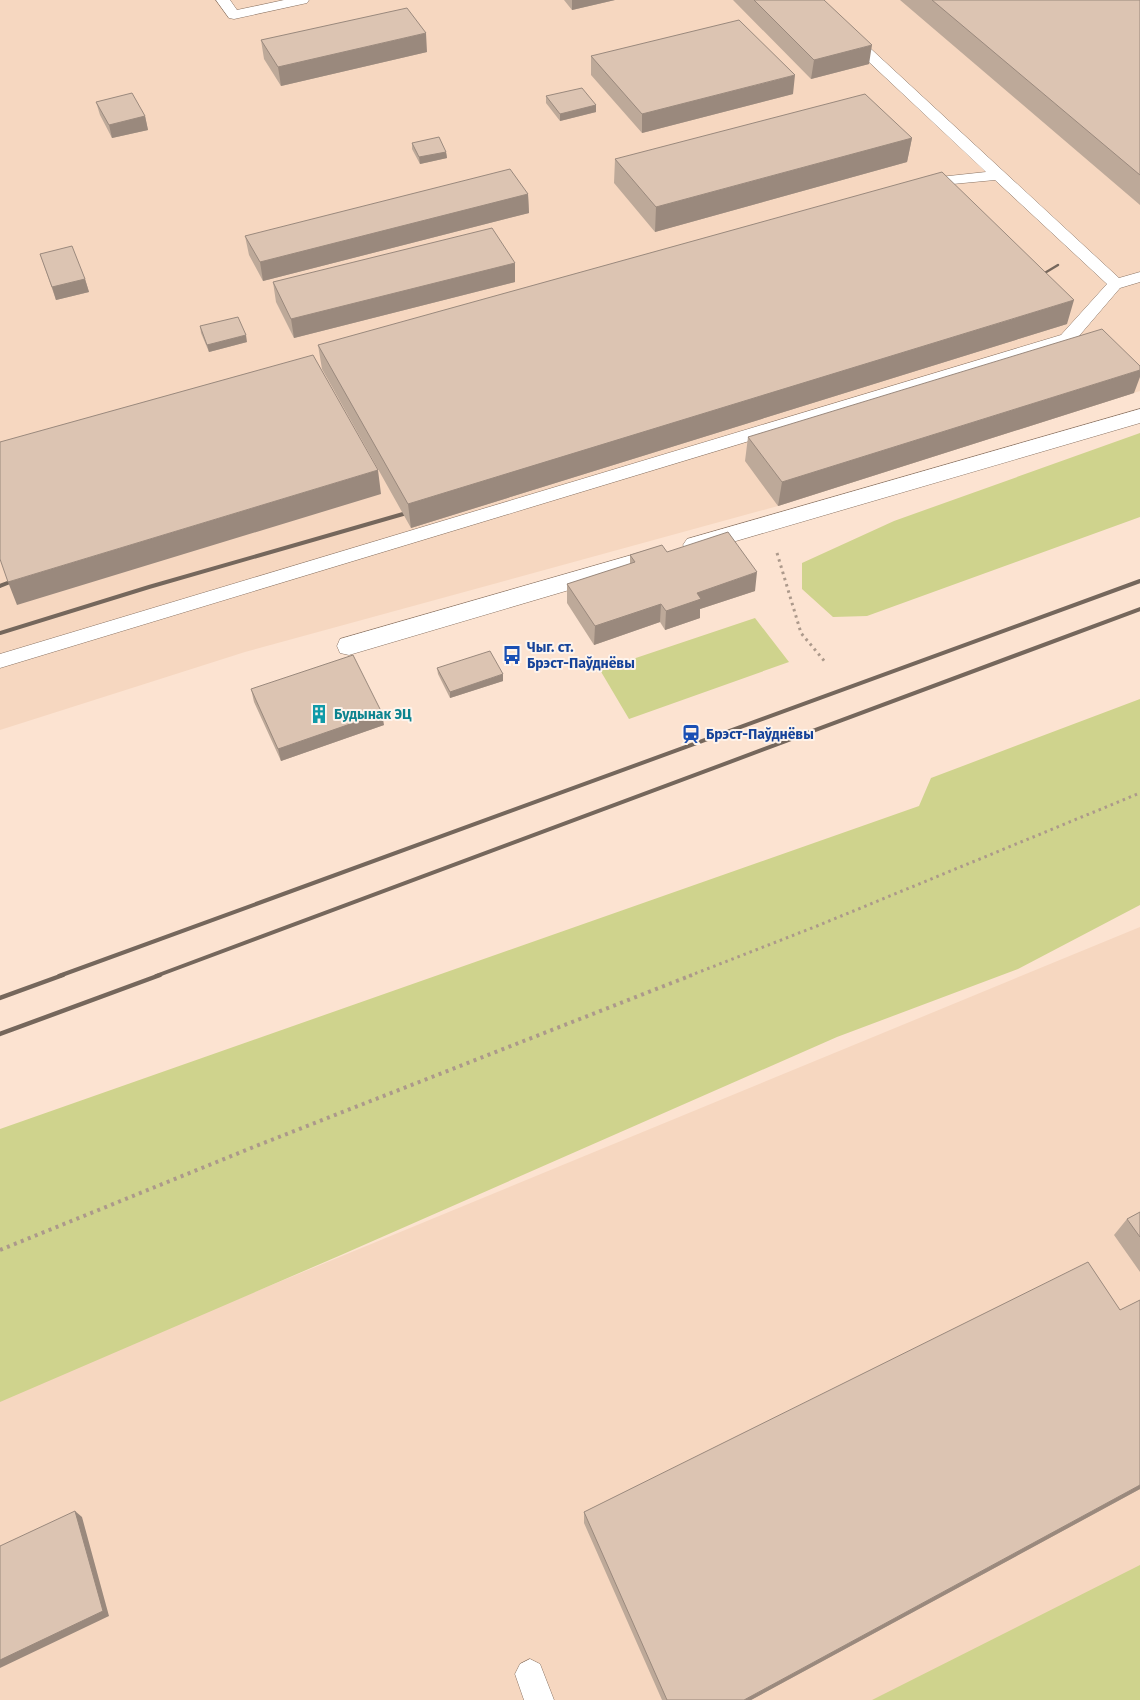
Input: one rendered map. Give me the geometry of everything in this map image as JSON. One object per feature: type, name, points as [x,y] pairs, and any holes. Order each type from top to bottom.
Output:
[{"type":"street","points":[[349,646],[1140,416]]},
{"type":"lane","points":[[223,0],[234,15],[302,0]]},
{"type":"lane","points":[[810,0],[1115,284]]},
{"type":"lane","points":[[910,184],[998,175]]},
{"type":"lane","points":[[0,660],[1067,339],[1115,284],[1140,277]]},
{"type":"path","points":[[768,524],[801,633],[826,663]]},
{"type":"path","points":[[0,1250],[256,1146],[817,926],[1140,794]]},
{"type":"shaded area","points":[[0,0],[1140,0],[1140,391],[778,506],[245,652],[0,730]]},
{"type":"shaded area","points":[[1140,927],[1140,1700],[0,1700],[0,1397]]},
{"type":"green space","points":[[1140,433],[1140,517],[867,616],[833,617],[802,589],[802,563],[894,521]]},
{"type":"green space","points":[[755,618],[789,662],[629,719],[600,670]]},
{"type":"green space","points":[[1140,699],[1140,905],[1018,969],[837,1037],[341,1255],[0,1402],[0,1129],[919,806],[931,778]]},
{"type":"green space","points":[[1140,1565],[1140,1700],[872,1700]]},
{"type":"building","points":[[754,0],[824,0],[872,45],[814,60]]},
{"type":"building","points":[[932,0],[1140,0],[1140,175]]},
{"type":"building","points":[[407,8],[426,33],[278,67],[261,40]]},
{"type":"building","points":[[739,20],[795,75],[642,114],[591,56]]},
{"type":"building","points":[[582,88],[596,105],[560,114],[546,96]]},
{"type":"building","points":[[132,93],[145,116],[109,125],[96,102]]},
{"type":"building","points":[[865,94],[912,138],[656,207],[615,159]]},
{"type":"building","points":[[439,137],[446,152],[419,157],[412,143]]},
{"type":"building","points":[[510,169],[528,194],[260,262],[245,236]]},
{"type":"building","points":[[942,172],[1074,300],[408,504],[318,345]]},
{"type":"building","points":[[492,228],[515,263],[291,319],[273,282]]},
{"type":"building","points":[[72,246],[85,279],[52,287],[40,254]]},
{"type":"building","points":[[238,317],[246,335],[207,345],[200,326]]},
{"type":"building","points":[[1102,329],[1140,366],[1140,370],[782,482],[748,437]]},
{"type":"building","points":[[313,355],[378,470],[8,582],[0,559],[0,442]]},
{"type":"building","points":[[728,532],[757,572],[697,593],[701,599],[666,611],[661,604],[595,626],[567,584],[635,562],[630,555],[662,545],[667,552]]},
{"type":"building","points":[[490,651],[503,674],[450,692],[437,668]]},
{"type":"building","name":"Будынак ЭЦ","points":[[353,655],[382,713],[278,749],[251,689]]},
{"type":"building","points":[[1140,1212],[1140,1237],[1127,1219]]},
{"type":"building","points":[[1088,1262],[1120,1310],[1140,1300],[1140,1485],[744,1700],[667,1700],[584,1512]]},
{"type":"building","points":[[75,1511],[103,1611],[0,1660],[0,1546]]},
{"type":"railway","points":[[1033,280],[1058,265]]},
{"type":"railway","points":[[0,633],[149,587],[417,510]]},
{"type":"railway","points":[[59,976],[1140,581]]},
{"type":"railway","points":[[0,586],[10,582]]},
{"type":"railway","points":[[156,976],[1140,609]]},
{"type":"railway","points":[[0,998],[63,975]]},
{"type":"railway","points":[[0,1034],[160,975]]},
{"type":"place","name":"Чыг. ст. Брэст-Паўднёвы","points":[[512,655]]},
{"type":"place","name":"Будынак ЭЦ","points":[[319,714]]},
{"type":"place","name":"Брэст-Паўднёвы","points":[[691,734]]}]
